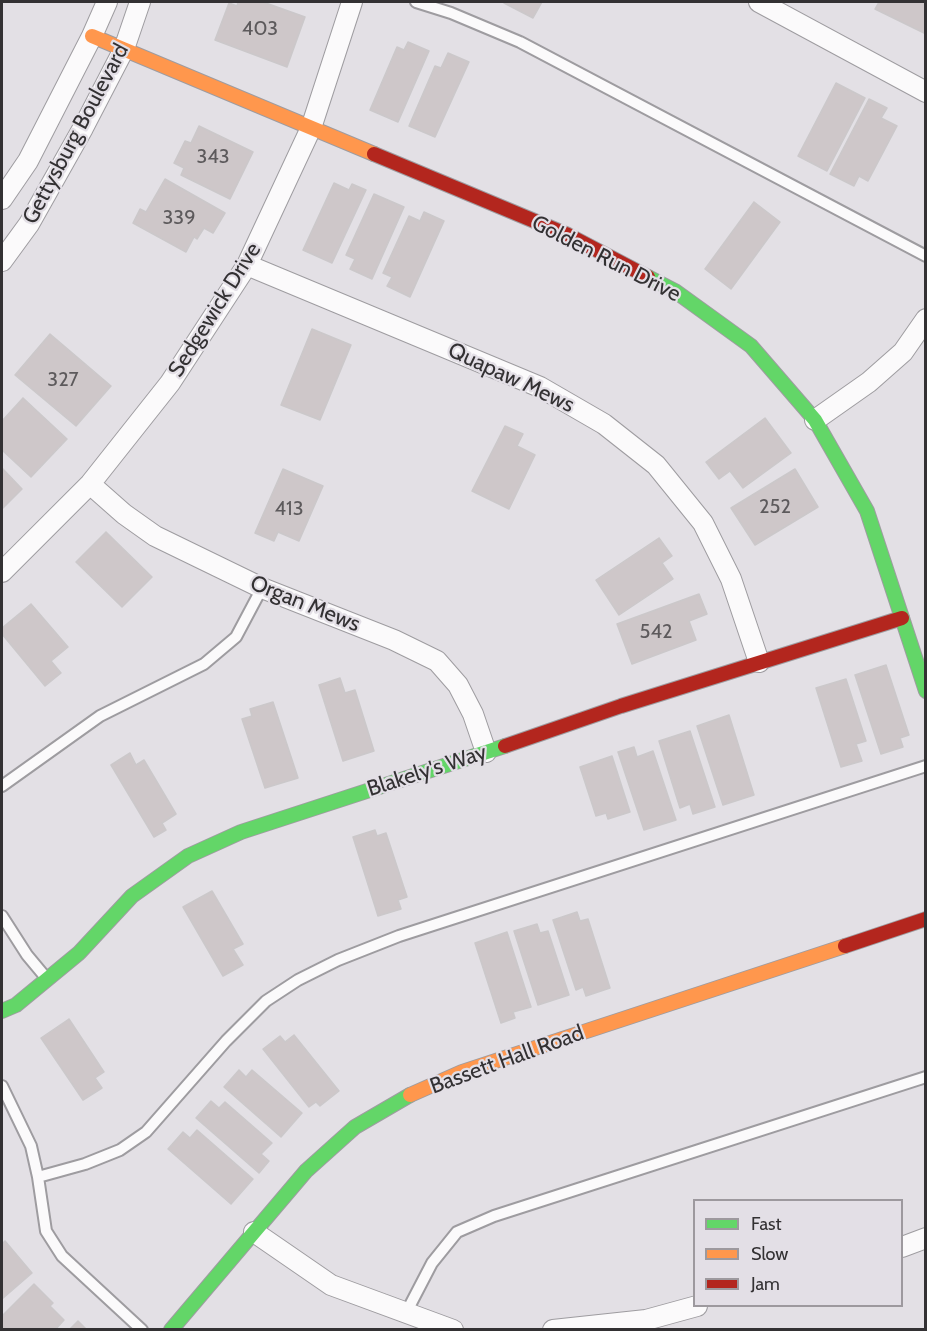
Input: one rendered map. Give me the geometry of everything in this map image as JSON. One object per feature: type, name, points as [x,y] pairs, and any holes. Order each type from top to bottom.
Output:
[{"type":"street","name":"Gettysburg Boulevard","points":[[2,200],[28,161],[107,2]]},
{"type":"street","name":"Gettysburg Boulevard","points":[[2,261],[29,224],[83,128],[124,49],[140,2]]},
{"type":"street","name":"Sedgewick Drive","points":[[2,572],[90,483],[170,382],[247,265],[311,128],[352,2]]},
{"type":"street","points":[[759,2],[926,92]]},
{"type":"street","name":"Golden Run Drive","points":[[92,36],[568,235],[675,291],[751,346],[814,420],[867,511],[926,691]]},
{"type":"street","name":"Quapaw Mews","points":[[247,265],[540,387],[604,423],[656,465],[703,523],[731,579],[759,662]]},
{"type":"street","points":[[814,420],[869,382],[903,352],[926,320]]},
{"type":"street","name":"Organ Mews","points":[[90,483],[124,514],[155,536],[262,588],[394,640],[437,661],[458,685],[473,714],[486,752]]},
{"type":"street","name":"Blakely's Way","points":[[2,1011],[16,1005],[79,953],[132,896],[188,856],[241,832],[621,706],[902,618]]},
{"type":"street","name":"Bassett Hall Road","points":[[171,1329],[306,1171],[355,1126],[401,1100],[462,1072],[926,919]]},
{"type":"street","points":[[254,1232],[330,1284],[453,1329]]},
{"type":"street","points":[[903,1247],[926,1238]]},
{"type":"street","points":[[553,1329],[646,1320],[693,1306]]},
{"type":"lane","points":[[416,2],[451,13],[520,42],[926,256]]},
{"type":"lane","points":[[2,786],[100,716],[204,664],[236,637],[262,588]]},
{"type":"lane","points":[[38,1177],[85,1164],[120,1150],[146,1132],[226,1041],[266,1001],[298,980],[338,960],[399,936],[926,766]]},
{"type":"lane","points":[[2,916],[27,955],[47,980]]},
{"type":"lane","points":[[406,1312],[432,1263],[457,1232],[494,1216],[926,1077]]},
{"type":"lane","points":[[2,1086],[31,1146],[46,1231],[62,1256],[142,1329]]},
{"type":"building","points":[[238,2],[263,2],[305,17],[287,67],[215,40],[229,3],[237,6]]},
{"type":"building","points":[[505,2],[542,2],[533,18]]},
{"type":"building","points":[[879,2],[926,2],[924,33],[875,9]]},
{"type":"building","points":[[408,42],[429,51],[398,122],[370,110],[397,47],[404,50]]},
{"type":"building","points":[[448,53],[469,62],[435,137],[409,126],[435,66],[441,68]]},
{"type":"building","points":[[836,83],[865,98],[827,171],[798,156]]},
{"type":"building","points":[[869,99],[887,108],[881,118],[897,126],[868,181],[859,176],[854,186],[830,174]]},
{"type":"building","points":[[199,126],[253,152],[230,199],[181,175],[184,168],[174,163],[185,141],[191,143]]},
{"type":"building","points":[[165,179],[225,213],[213,233],[204,228],[197,239],[194,237],[186,252],[133,223],[140,209],[146,212]]},
{"type":"building","points":[[334,183],[349,190],[352,184],[366,190],[332,263],[303,250]]},
{"type":"building","points":[[374,194],[404,207],[372,279],[350,269],[355,259],[346,255]]},
{"type":"building","points":[[754,202],[780,222],[731,289],[705,269]]},
{"type":"building","points":[[424,212],[444,221],[410,297],[387,286],[392,277],[383,273],[409,216],[420,221]]},
{"type":"building","points":[[312,329],[351,345],[320,420],[281,405]]},
{"type":"building","points":[[50,334],[111,386],[76,426],[15,375]]},
{"type":"building","points":[[23,398],[67,439],[31,477],[2,450],[2,421]]},
{"type":"building","points":[[765,418],[791,453],[743,488],[730,471],[719,479],[706,462]]},
{"type":"building","points":[[505,426],[523,434],[517,446],[535,455],[509,509],[472,491]]},
{"type":"building","points":[[2,468],[22,489],[2,509]]},
{"type":"building","points":[[283,469],[323,486],[299,541],[278,532],[274,541],[255,533]]},
{"type":"building","points":[[795,469],[818,507],[755,545],[731,508]]},
{"type":"building","points":[[106,532],[152,577],[122,607],[76,562]]},
{"type":"building","points":[[659,538],[672,556],[662,563],[673,579],[619,615],[596,580]]},
{"type":"building","points":[[699,594],[707,614],[689,621],[696,640],[632,664],[617,624]]},
{"type":"building","points":[[31,604],[68,647],[51,661],[61,673],[45,686],[2,634],[2,628]]},
{"type":"building","points":[[886,665],[909,735],[900,738],[903,747],[881,754],[855,675]]},
{"type":"building","points":[[340,678],[345,693],[355,690],[374,751],[343,761],[319,685]]},
{"type":"building","points":[[846,679],[866,741],[856,744],[862,761],[841,767],[816,688]]},
{"type":"building","points":[[273,702],[298,778],[265,788],[242,719],[252,716],[250,709]]},
{"type":"building","points":[[729,715],[754,795],[723,805],[697,726]]},
{"type":"building","points":[[690,731],[715,807],[693,814],[690,804],[680,808],[659,741]]},
{"type":"building","points":[[634,747],[637,757],[653,751],[676,820],[644,830],[618,752]]},
{"type":"building","points":[[130,753],[136,765],[144,760],[176,814],[162,823],[166,830],[154,837],[111,765]]},
{"type":"building","points":[[612,756],[630,812],[608,819],[606,813],[596,816],[580,767]]},
{"type":"building","points":[[375,830],[377,836],[386,833],[407,897],[398,900],[401,909],[378,916],[353,837]]},
{"type":"building","points":[[212,891],[243,944],[233,949],[243,965],[223,976],[183,907]]},
{"type":"building","points":[[577,912],[580,921],[588,919],[610,988],[586,996],[583,987],[576,990],[553,920]]},
{"type":"building","points":[[537,924],[540,933],[548,931],[569,995],[538,1005],[514,931]]},
{"type":"building","points":[[507,932],[531,1007],[513,1012],[515,1018],[501,1023],[475,943]]},
{"type":"building","points":[[69,1019],[104,1072],[95,1078],[102,1088],[83,1100],[41,1038]]},
{"type":"building","points":[[294,1035],[339,1091],[320,1106],[316,1102],[309,1107],[263,1049],[280,1036],[285,1042]]},
{"type":"building","points":[[239,1070],[246,1077],[252,1070],[302,1113],[281,1137],[224,1087]]},
{"type":"building","points":[[211,1101],[219,1108],[225,1102],[272,1143],[261,1154],[269,1161],[259,1173],[196,1118]]},
{"type":"building","points":[[197,1130],[253,1179],[231,1204],[168,1149],[183,1132],[190,1138]]},
{"type":"building","points":[[5,1241],[32,1273],[2,1299],[2,1244]]},
{"type":"building","points":[[34,1284],[53,1303],[50,1306],[64,1320],[55,1330],[2,1330],[2,1316]]},
{"type":"building","points":[[78,1321],[87,1330],[69,1330]]},
{"type":"traffic: fast","points":[[648,277],[675,291],[751,346],[815,420],[867,511],[926,691]]},
{"type":"traffic: fast","points":[[2,1011],[16,1005],[79,953],[132,896],[188,856],[241,832],[505,746]]},
{"type":"traffic: fast","points":[[171,1330],[306,1171],[355,1127],[410,1095]]},
{"type":"traffic: slow","points":[[92,36],[374,154]]},
{"type":"traffic: slow","points":[[410,1095],[462,1072],[845,946]]},
{"type":"traffic: jam","points":[[374,154],[568,235],[648,277]]},
{"type":"traffic: jam","points":[[505,746],[621,706],[902,618]]},
{"type":"traffic: jam","points":[[845,946],[926,919]]}]
